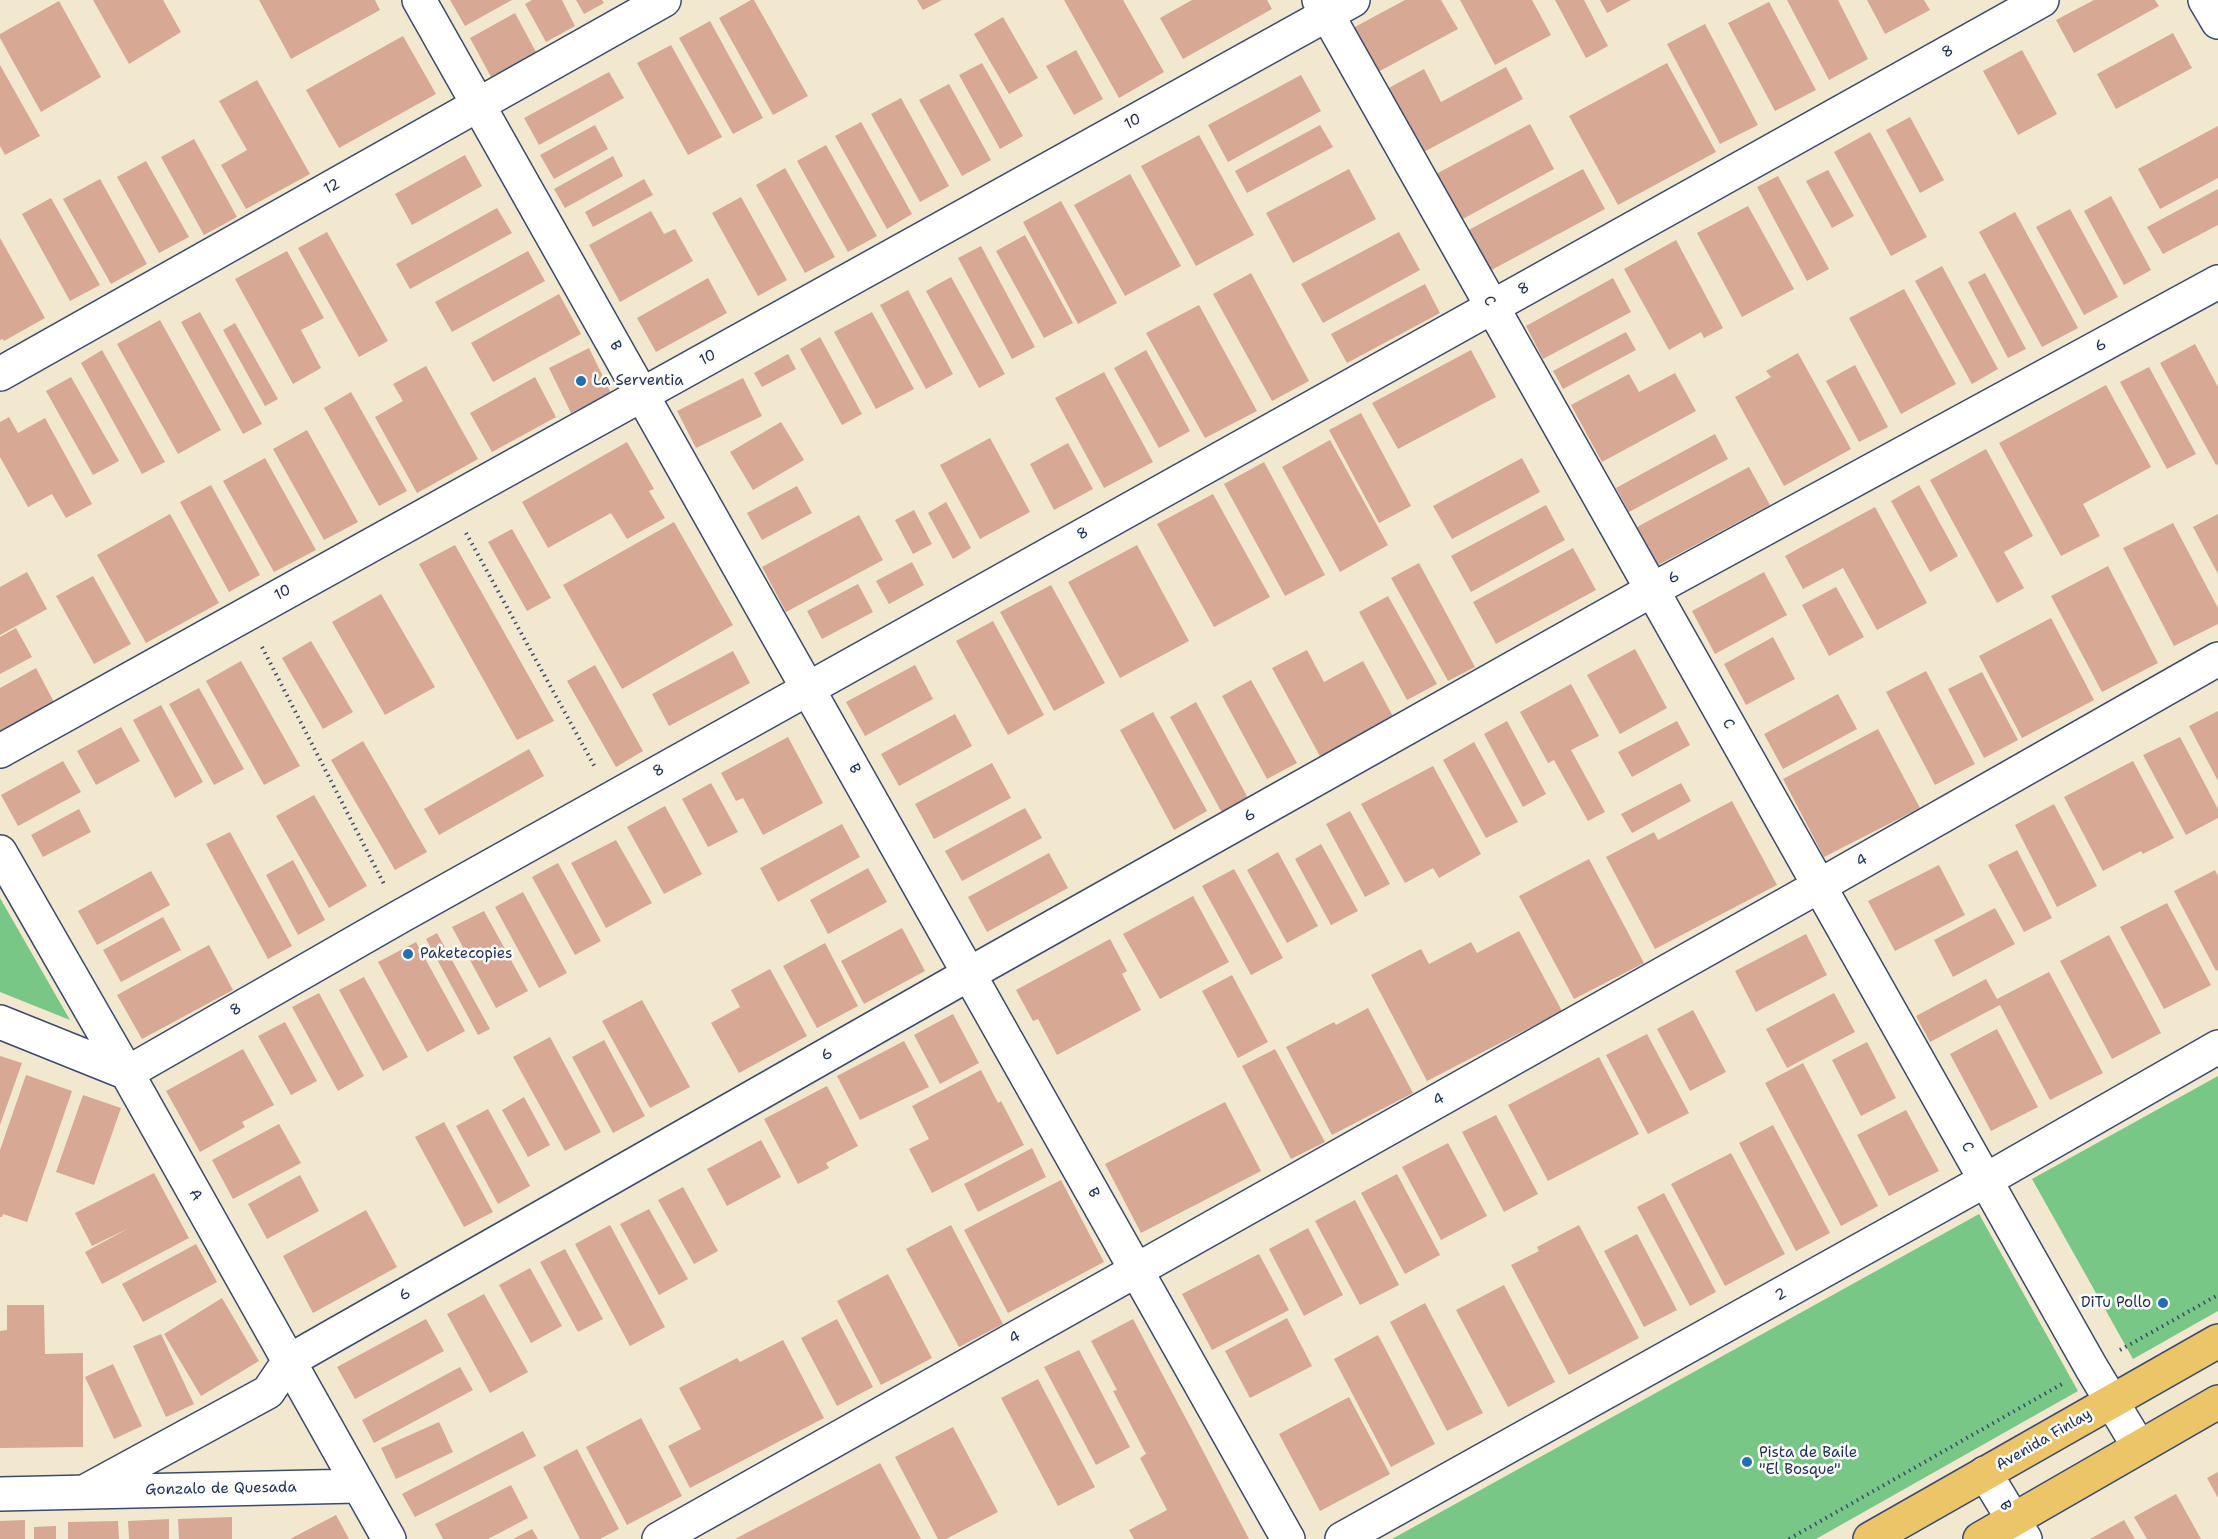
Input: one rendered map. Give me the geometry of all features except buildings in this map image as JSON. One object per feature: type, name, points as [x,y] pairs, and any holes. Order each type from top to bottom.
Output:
[{"type":"main road","name":"Avenida Finlay","points":[[1870,1539],[2218,1341]]},
{"type":"main road","points":[[1980,1539],[2019,1529],[2139,1447],[2218,1402]]},
{"type":"street","name":"B","points":[[419,0],[1288,1539]]},
{"type":"street","name":"12","points":[[0,374],[664,0]]},
{"type":"street","name":"8","points":[[127,1073],[401,916],[2042,0]]},
{"type":"street","points":[[2205,0],[2218,22]]},
{"type":"street","name":"C","points":[[1333,5],[1492,306],[2091,1367],[2139,1447]]},
{"type":"street","name":"10","points":[[0,751],[642,394],[1333,5]]},
{"type":"street","name":"6","points":[[289,1361],[969,974],[1652,590],[2218,282]]},
{"type":"street","name":"4","points":[[659,1539],[1820,886],[2218,659]]},
{"type":"street","name":"A","points":[[0,852],[389,1539]]},
{"type":"street","points":[[0,1022],[127,1073]]},
{"type":"street","name":"2","points":[[1342,1539],[1986,1180],[2218,1047]]},
{"type":"street","name":"Gonzalo de Quesada","points":[[84,1492],[268,1392],[289,1361]]},
{"type":"street","name":"B","points":[[1985,1473],[2019,1529]]},
{"type":"street","name":"Gonzalo de Quesada","points":[[0,1494],[357,1485]]},
{"type":"path","points":[[449,501],[612,798]]},
{"type":"path","points":[[245,614],[401,916]]},
{"type":"path","points":[[1789,1539],[2218,1295]]},
{"type":"green space","points":[[0,898],[70,1020],[0,992]]},
{"type":"green space","points":[[2218,1076],[2218,1311],[2133,1359],[2032,1179]]},
{"type":"green space","points":[[1979,1214],[2078,1391],[1816,1539],[1392,1539]]},
{"type":"place","name":"La Serventia","points":[[581,381]]},
{"type":"place","name":"Paketecopies","points":[[408,954]]},
{"type":"place","name":"DiTu Pollo","points":[[2163,1303]]},
{"type":"place","name":"Pista de Baile \"El Bosque\"","points":[[1747,1462]]}]
